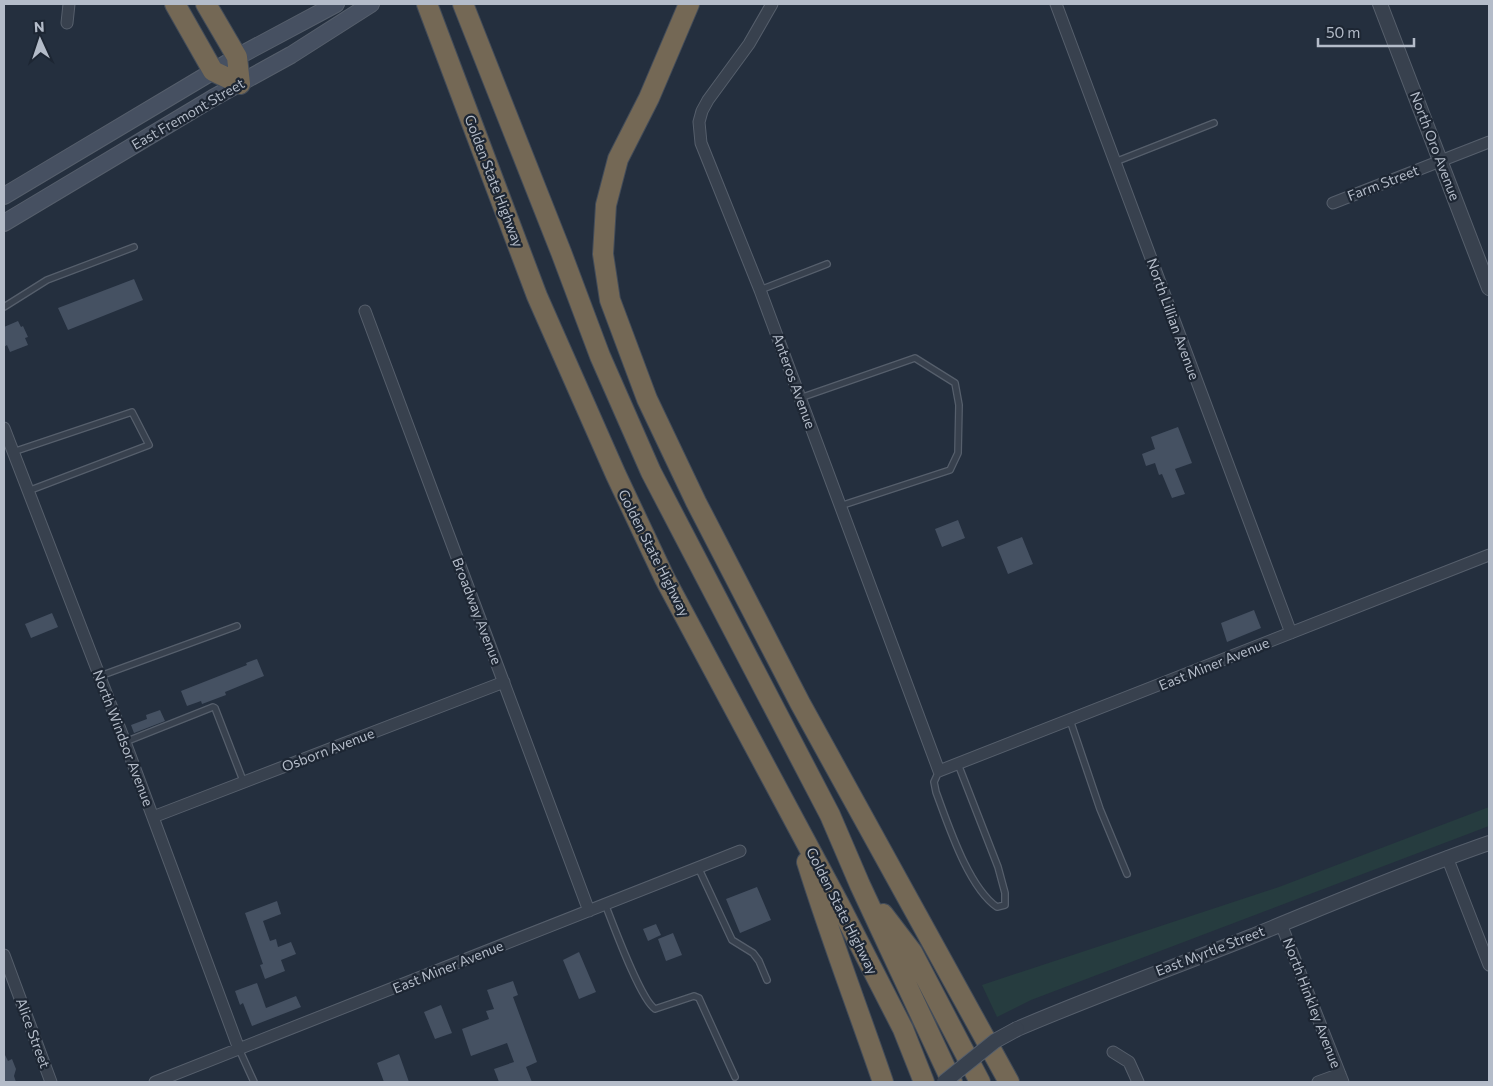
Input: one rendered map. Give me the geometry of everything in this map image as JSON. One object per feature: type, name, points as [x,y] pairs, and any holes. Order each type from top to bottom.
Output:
[{"type":"highway","points":[[175,4],[213,72],[240,84]]},
{"type":"highway","points":[[206,4],[237,57],[240,84]]},
{"type":"highway","points":[[413,4],[442,41]]},
{"type":"highway","name":"Golden State Highway","points":[[427,4],[537,296],[612,467],[665,579],[792,815],[903,1029],[924,1082]]},
{"type":"highway","name":"Golden State Highway","points":[[463,4],[600,356],[651,472],[830,815],[860,885],[952,1082]]},
{"type":"highway","points":[[689,4],[648,98],[618,160],[606,205],[603,254],[610,300],[648,399],[696,502],[804,712],[1009,1082]]},
{"type":"highway","points":[[792,815],[823,912],[883,1082]]},
{"type":"highway","points":[[860,885],[912,952],[980,1082]]},
{"type":"main road","name":"East Fremont Street","points":[[4,196],[237,57],[336,4]]},
{"type":"main road","name":"East Fremont Street","points":[[4,223],[290,55],[371,4]]},
{"type":"street","points":[[67,23],[69,4]]},
{"type":"street","name":"Anteros Avenue","points":[[772,4],[749,44],[702,111],[699,122],[701,143],[760,290],[939,771]]},
{"type":"street","name":"North Lillian Avenue","points":[[1056,4],[1291,633]]},
{"type":"street","name":"North Oro Avenue","points":[[1380,4],[1489,288]]},
{"type":"street","name":"Farm Street","points":[[1333,203],[1489,142]]},
{"type":"street","name":"Broadway Avenue","points":[[365,311],[589,911]]},
{"type":"street","name":"North Windsor Avenue","points":[[4,428],[125,742],[239,1049]]},
{"type":"street","name":"East Miner Avenue","points":[[939,771],[1489,555]]},
{"type":"street","name":"Osborn Avenue","points":[[153,817],[504,682]]},
{"type":"street","name":"East Myrtle Street","points":[[944,1082],[994,1041],[1017,1028],[1447,857],[1489,843]]},
{"type":"street","name":"East Miner Avenue","points":[[155,1082],[740,851]]},
{"type":"street","points":[[1447,857],[1489,965]]},
{"type":"street","name":"North Hinkley Avenue","points":[[1281,924],[1342,1078]]},
{"type":"street","name":"Alice Street","points":[[4,955],[51,1082]]},
{"type":"street","points":[[1114,1052],[1129,1062],[1138,1082]]},
{"type":"street","points":[[1318,1082],[1342,1078]]},
{"type":"lane","points":[[1115,162],[1214,123]]},
{"type":"lane","points":[[4,307],[47,280],[134,247]]},
{"type":"lane","points":[[760,290],[828,264]]},
{"type":"lane","points":[[800,398],[915,358],[955,383],[959,405],[958,453],[950,470],[840,506]]},
{"type":"lane","points":[[13,452],[132,412],[149,446],[28,491]]},
{"type":"lane","points":[[100,676],[237,626]]},
{"type":"lane","points":[[125,742],[213,707],[216,708],[244,783]]},
{"type":"lane","points":[[1070,720],[1100,809],[1127,874]]},
{"type":"lane","points":[[939,771],[934,782],[936,792],[967,868],[988,901],[997,907],[1005,905],[1005,893],[998,868],[958,764]]},
{"type":"lane","points":[[698,868],[732,940],[753,953],[759,961],[767,980]]},
{"type":"lane","points":[[605,904],[633,973],[649,1005],[655,1009],[694,996],[699,998],[735,1077]]},
{"type":"lane","points":[[239,1049],[254,1082]]},
{"type":"green space","points":[[1489,807],[1489,826],[1031,1000],[997,1017],[982,985],[1279,887]]},
{"type":"building","points":[[134,279],[143,300],[68,330],[58,308]]},
{"type":"building","points":[[18,321],[21,327],[23,326],[28,337],[25,338],[28,345],[10,352],[7,345],[4,347],[4,327]]},
{"type":"building","points":[[1178,427],[1192,463],[1175,469],[1185,494],[1172,498],[1162,474],[1159,475],[1155,463],[1146,466],[1142,454],[1155,449],[1151,437]]},
{"type":"building","points":[[958,520],[965,538],[942,547],[935,529]]},
{"type":"building","points":[[1022,537],[1033,564],[1008,574],[997,547]]},
{"type":"building","points":[[1254,610],[1261,628],[1227,642],[1221,623]]},
{"type":"building","points":[[52,613],[58,627],[31,638],[25,624]]},
{"type":"building","points":[[257,659],[264,676],[225,692],[226,695],[202,704],[201,701],[187,706],[181,691],[247,665],[246,663]]},
{"type":"building","points":[[160,710],[165,721],[134,733],[131,725],[147,719],[146,715]]},
{"type":"building","points":[[757,887],[771,920],[740,933],[726,899]]},
{"type":"building","points":[[277,901],[281,914],[263,921],[270,941],[276,939],[278,947],[291,942],[296,954],[281,960],[285,971],[265,979],[260,965],[263,964],[245,913]]},
{"type":"building","points":[[656,924],[661,935],[648,941],[643,929]]},
{"type":"building","points":[[673,933],[682,955],[666,961],[658,939]]},
{"type":"building","points":[[579,952],[596,992],[579,999],[563,960]]},
{"type":"building","points":[[513,981],[518,995],[513,997],[537,1062],[526,1067],[532,1082],[499,1082],[494,1069],[514,1062],[507,1043],[471,1056],[462,1029],[489,1019],[486,1011],[494,1009],[487,990]]},
{"type":"building","points":[[257,983],[266,1008],[296,996],[301,1007],[252,1026],[243,1003],[240,1005],[235,991]]},
{"type":"building","points":[[441,1005],[452,1033],[435,1039],[424,1012]]},
{"type":"building","points":[[4,1053],[8,1061],[12,1059],[16,1069],[14,1076],[16,1082],[4,1082]]},
{"type":"building","points":[[399,1054],[409,1082],[384,1082],[377,1063]]}]
